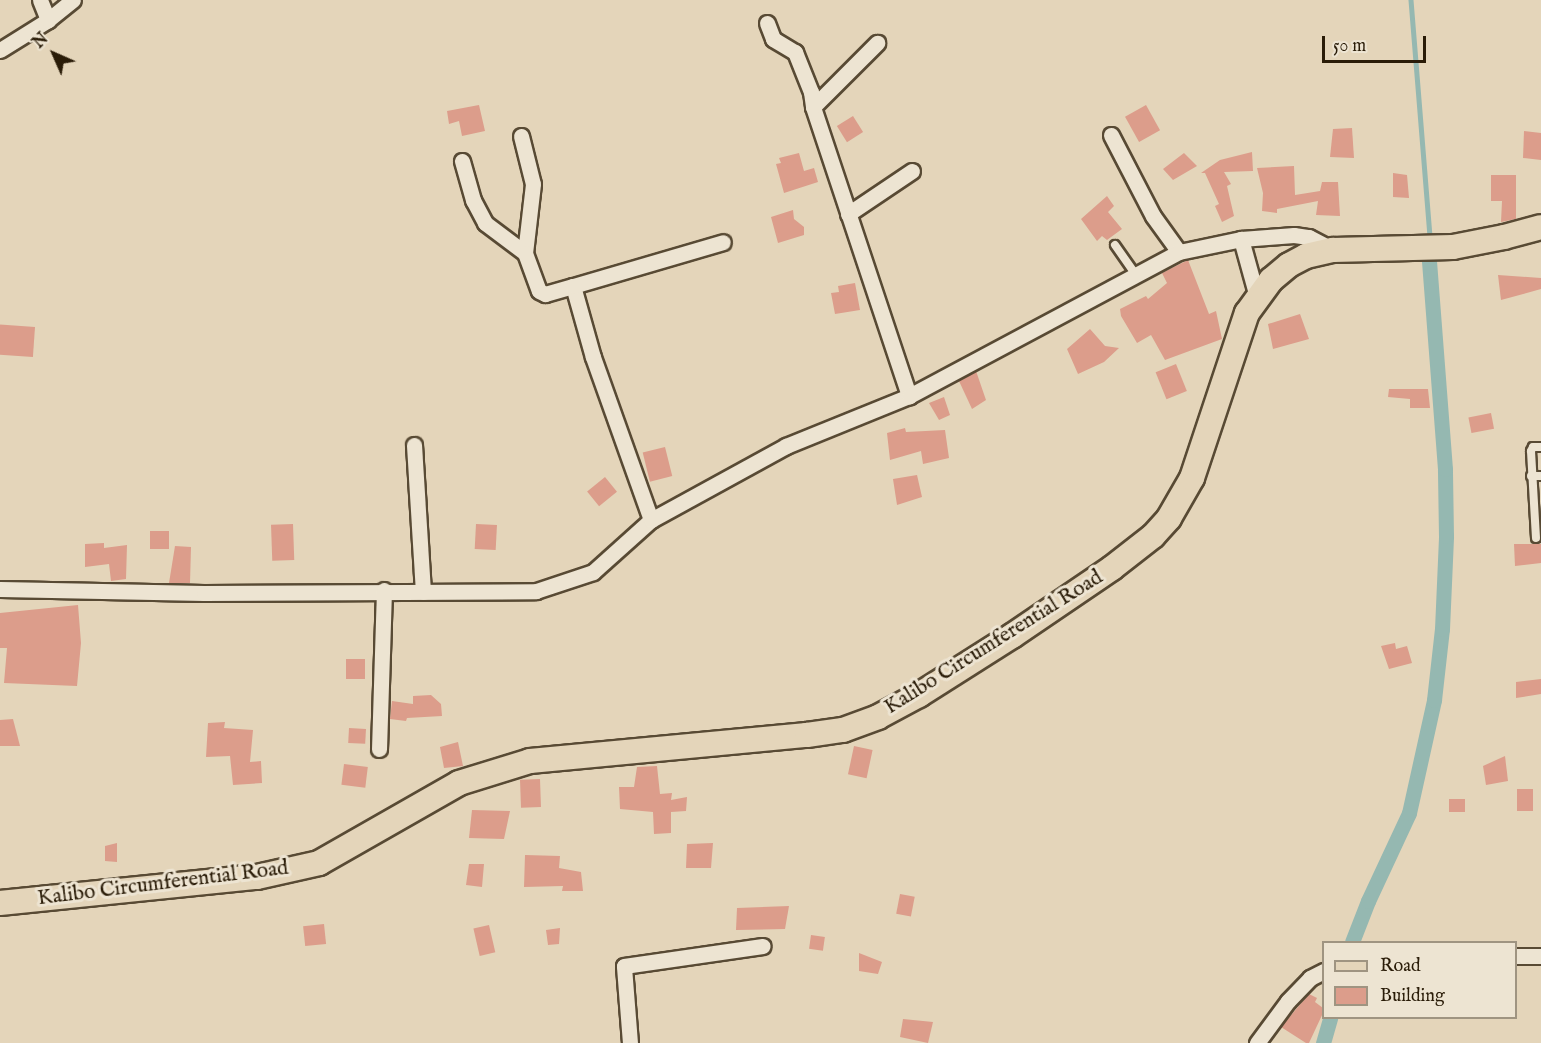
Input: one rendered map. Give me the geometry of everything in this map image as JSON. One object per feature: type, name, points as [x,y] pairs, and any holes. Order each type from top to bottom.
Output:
[{"type":"main road","name":"Kalibo Circumferential Road","points":[[0,903],[247,878],[319,863],[459,783],[530,761],[807,735],[843,730],[878,717],[919,695],[1012,636],[1112,568],[1153,536],[1169,518],[1192,478],[1234,345],[1247,313],[1257,297],[1289,265],[1306,256],[1333,250],[1453,247],[1541,227]]},
{"type":"street","points":[[40,0],[48,20]]},
{"type":"street","points":[[0,50],[48,20],[73,0]]},
{"type":"street","points":[[767,23],[773,39],[795,52],[811,92],[813,107],[909,396]]},
{"type":"street","points":[[813,107],[877,43]]},
{"type":"street","points":[[1111,135],[1153,216],[1179,252]]},
{"type":"street","points":[[520,136],[533,184],[525,253],[539,291],[545,294],[723,242]]},
{"type":"street","points":[[462,161],[473,200],[485,223],[525,253]]},
{"type":"street","points":[[848,214],[912,171]]},
{"type":"street","points":[[0,589],[204,593],[384,590],[536,591],[593,572],[651,520],[786,446],[909,396],[1179,252],[1241,239],[1294,235],[1310,237],[1333,250]]},
{"type":"street","points":[[1241,239],[1257,297]]},
{"type":"street","points":[[573,286],[594,357],[651,520]]},
{"type":"street","points":[[414,445],[423,591]]},
{"type":"street","points":[[379,749],[384,590]]},
{"type":"street","points":[[630,1043],[624,966],[763,946]]},
{"type":"street","points":[[1517,956],[1541,956]]},
{"type":"street","points":[[1257,1043],[1287,1001],[1311,978],[1322,972]]},
{"type":"lane","points":[[1114,245],[1137,276]]},
{"type":"lane","points":[[1536,538],[1531,449],[1541,447]]},
{"type":"lane","points":[[1531,476],[1541,476]]},
{"type":"building","points":[[479,105],[485,131],[462,136],[459,121],[449,124],[447,111]]},
{"type":"building","points":[[1146,105],[1160,130],[1139,142],[1125,117]]},
{"type":"building","points":[[853,116],[863,132],[847,142],[837,126]]},
{"type":"building","points":[[1352,128],[1354,158],[1330,157],[1333,129]]},
{"type":"building","points":[[1524,131],[1541,133],[1541,160],[1523,158]]},
{"type":"building","points":[[1252,152],[1253,171],[1224,172],[1231,184],[1227,186],[1234,216],[1222,222],[1215,206],[1219,204],[1205,173],[1201,173],[1220,160]]},
{"type":"building","points":[[799,153],[804,171],[814,168],[818,182],[784,193],[776,164],[781,163],[779,158]]},
{"type":"building","points":[[1184,153],[1197,166],[1173,180],[1163,169]]},
{"type":"building","points":[[1294,166],[1295,195],[1320,191],[1322,182],[1338,182],[1340,216],[1316,215],[1318,201],[1277,209],[1277,213],[1262,211],[1263,193],[1257,168]]},
{"type":"building","points":[[1393,173],[1407,175],[1409,198],[1393,197]]},
{"type":"building","points":[[1491,175],[1516,175],[1516,219],[1501,222],[1502,201],[1491,201]]},
{"type":"building","points":[[1107,196],[1114,206],[1108,212],[1122,229],[1107,240],[1102,236],[1097,241],[1081,219]]},
{"type":"building","points":[[793,210],[794,219],[804,227],[804,235],[778,243],[771,217]]},
{"type":"building","points":[[1188,260],[1209,314],[1216,311],[1222,339],[1165,360],[1151,335],[1137,343],[1121,316],[1120,309],[1146,296],[1148,299],[1167,283],[1162,273]]},
{"type":"building","points":[[1498,275],[1541,278],[1541,289],[1501,300]]},
{"type":"building","points":[[855,283],[860,310],[835,314],[831,293],[839,292],[838,286]]},
{"type":"building","points":[[1300,314],[1309,339],[1273,349],[1268,324]]},
{"type":"building","points":[[0,325],[35,327],[33,357],[0,355]]},
{"type":"building","points":[[1090,329],[1105,346],[1119,348],[1104,362],[1078,374],[1067,349]]},
{"type":"building","points":[[1176,364],[1187,391],[1166,399],[1156,372]]},
{"type":"building","points":[[976,371],[986,400],[972,409],[959,381]]},
{"type":"building","points":[[1389,389],[1428,389],[1430,408],[1410,408],[1410,399],[1388,397]]},
{"type":"building","points":[[944,397],[950,415],[939,420],[929,403]]},
{"type":"building","points":[[1491,413],[1494,429],[1471,433],[1468,417]]},
{"type":"building","points":[[905,428],[906,432],[945,430],[949,458],[923,464],[921,451],[890,460],[887,433]]},
{"type":"building","points":[[665,447],[672,476],[650,482],[643,453]]},
{"type":"building","points":[[917,475],[922,497],[897,505],[893,479]]},
{"type":"building","points":[[605,477],[617,492],[599,506],[587,491]]},
{"type":"building","points":[[293,524],[294,560],[272,561],[271,525]]},
{"type":"building","points":[[476,524],[497,525],[496,550],[475,549]]},
{"type":"building","points":[[150,531],[169,531],[169,549],[150,549]]},
{"type":"building","points":[[104,543],[104,548],[127,545],[126,579],[111,581],[109,564],[85,567],[85,544]]},
{"type":"building","points":[[1514,544],[1541,544],[1541,563],[1515,566]]},
{"type":"building","points":[[175,546],[191,547],[190,583],[169,583]]},
{"type":"building","points":[[78,605],[81,643],[77,686],[4,683],[7,648],[0,648],[0,613]]},
{"type":"building","points":[[1395,643],[1396,649],[1407,646],[1412,663],[1389,669],[1381,646]]},
{"type":"building","points":[[346,659],[365,659],[365,679],[346,679]]},
{"type":"building","points":[[1541,679],[1541,694],[1516,698],[1516,682]]},
{"type":"building","points":[[431,695],[441,704],[442,716],[407,718],[406,721],[390,719],[392,701],[413,704],[413,696]]},
{"type":"building","points":[[13,719],[20,746],[0,746],[0,720]]},
{"type":"building","points":[[225,722],[224,728],[253,730],[250,762],[261,761],[262,783],[233,785],[230,756],[206,757],[208,723]]},
{"type":"building","points":[[349,728],[366,729],[365,744],[348,743]]},
{"type":"building","points":[[458,742],[463,766],[444,768],[440,747]]},
{"type":"building","points":[[854,746],[873,750],[867,778],[848,774]]},
{"type":"building","points":[[1505,756],[1508,781],[1486,785],[1483,766]]},
{"type":"building","points":[[344,764],[368,767],[365,788],[341,785]]},
{"type":"building","points":[[657,766],[660,794],[672,793],[671,800],[687,797],[686,811],[671,812],[671,833],[654,834],[653,812],[620,809],[619,787],[634,787],[637,767]]},
{"type":"building","points":[[540,779],[541,807],[521,808],[520,780]]},
{"type":"building","points":[[1517,789],[1533,789],[1533,811],[1517,811]]},
{"type":"building","points":[[1449,799],[1465,799],[1465,812],[1449,812]]},
{"type":"building","points":[[472,810],[510,811],[504,839],[469,838]]},
{"type":"building","points":[[117,843],[117,862],[105,861],[105,846]]},
{"type":"building","points":[[713,843],[711,868],[686,868],[687,844]]},
{"type":"building","points":[[525,855],[560,856],[559,868],[581,872],[583,891],[562,891],[563,886],[524,887]]},
{"type":"building","points":[[469,864],[484,864],[482,887],[466,885]]},
{"type":"building","points":[[900,894],[915,897],[911,916],[896,914]]},
{"type":"building","points":[[789,906],[785,929],[736,930],[737,908]]},
{"type":"building","points":[[324,924],[326,944],[305,946],[303,926]]},
{"type":"building","points":[[489,925],[495,952],[480,956],[473,929]]},
{"type":"building","points":[[560,928],[559,944],[548,945],[546,930]]},
{"type":"building","points":[[811,935],[825,937],[823,951],[809,949]]},
{"type":"building","points":[[859,953],[882,962],[878,974],[859,971]]},
{"type":"building","points":[[1309,994],[1317,998],[1315,1002],[1322,1007],[1322,1015],[1309,1043],[1281,1027]]},
{"type":"building","points":[[903,1019],[933,1022],[928,1043],[900,1037]]},
{"type":"waterway","points":[[1411,0],[1430,235]]},
{"type":"waterway","points":[[1352,941],[1368,901],[1409,813],[1434,700],[1442,629],[1446,536],[1445,469],[1429,261]]},
{"type":"waterway","points":[[1323,1043],[1330,1019]]}]
